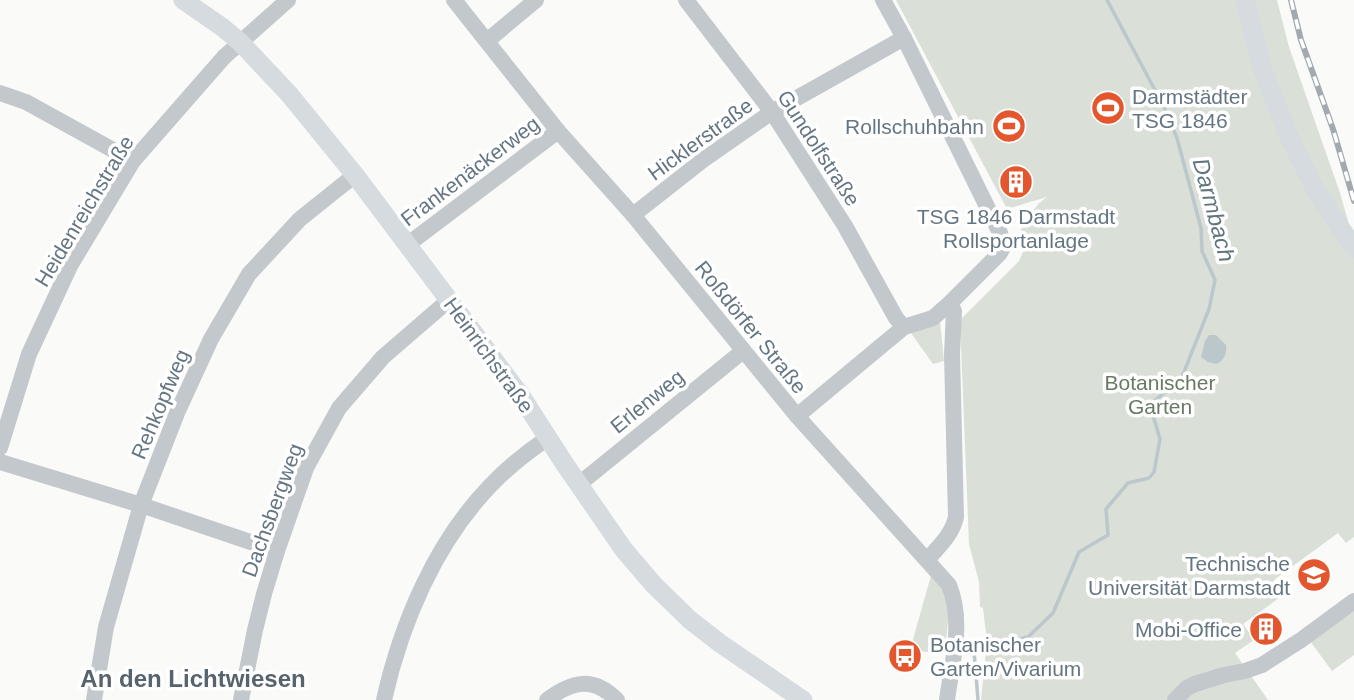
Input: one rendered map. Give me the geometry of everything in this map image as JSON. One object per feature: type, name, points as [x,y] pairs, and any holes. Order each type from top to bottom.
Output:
[{"type":"main road","name":"Heinrichstraße","points":[[183,0],[240,42],[289,94],[355,175],[521,396],[578,485],[624,550],[654,585],[690,620],[721,644],[803,700]]},
{"type":"main road","points":[[1245,0],[1262,68],[1289,137],[1309,177],[1354,248]]},
{"type":"street","name":"Heidenreichstraße","points":[[0,448],[29,354],[70,267],[134,161],[204,77],[288,0]]},
{"type":"street","name":"Roßdörfer Straße","points":[[454,0],[558,131],[633,215],[797,416],[949,585],[956,614],[956,640],[947,700]]},
{"type":"street","points":[[487,41],[536,0]]},
{"type":"street","name":"Gundolfstraße","points":[[686,0],[772,112],[845,226],[896,318],[904,327]]},
{"type":"street","points":[[797,416],[904,327],[933,318],[1003,247],[1000,233],[883,0]]},
{"type":"street","name":"Hicklerstraße","points":[[633,215],[703,160],[772,112],[904,38]]},
{"type":"street","points":[[0,93],[26,102],[134,161]]},
{"type":"street","name":"Frankenäckerweg","points":[[407,245],[558,131]]},
{"type":"street","name":"Rehkopfweg","points":[[94,700],[106,627],[141,505],[177,413],[205,352],[249,274],[300,219],[355,175]]},
{"type":"street","name":"Dachsbergweg","points":[[242,700],[255,630],[276,551],[306,468],[339,408],[383,357],[449,300]]},
{"type":"street","points":[[927,559],[946,538],[956,517],[952,354],[954,311],[950,303]]},
{"type":"street","name":"Erlenweg","points":[[578,485],[743,351]]},
{"type":"street","points":[[384,700],[392,662],[408,616],[456,528],[490,485],[548,438]]},
{"type":"street","points":[[0,462],[141,505],[276,551]]},
{"type":"street","points":[[1175,700],[1195,684],[1262,665],[1354,601]]},
{"type":"street","points":[[547,700],[563,688],[585,682],[607,690],[617,700]]},
{"type":"green space","name":"Botanischer Garten","points":[[896,0],[1277,0],[1289,47],[1340,193],[1354,242],[1354,537],[1346,543],[1338,533],[1274,580],[1282,596],[1243,624],[1254,640],[1235,653],[1268,700],[981,700],[987,642],[983,608],[980,607],[979,582],[969,544],[960,320],[1019,261],[1027,248],[1021,229],[1038,204],[1047,197],[1007,209]]},
{"type":"green space","points":[[940,321],[944,361],[933,364],[911,333]]},
{"type":"green space","points":[[932,572],[947,601],[948,621],[944,654],[910,650]]},
{"type":"green space","points":[[1354,610],[1354,655],[1332,671],[1310,641]]},
{"type":"shaded area","points":[[1209,335],[1216,335],[1226,345],[1225,356],[1217,364],[1201,357]]},
{"type":"waterway","name":"Darmbach","points":[[978,700],[974,651],[1028,637],[1053,613],[1079,552],[1108,535],[1106,509],[1128,483],[1149,478],[1154,472],[1160,439],[1150,405],[1182,377],[1209,309],[1215,280],[1202,251],[1201,228],[1177,138],[1165,109],[1107,0]]},
{"type":"railway","points":[[1291,0],[1301,40],[1333,129],[1354,201]]},
{"type":"place","name":"Darmstädter TSG 1846","points":[[1108,108]]},
{"type":"place","name":"Rollschuhbahn","points":[[1009,126]]},
{"type":"place","name":"TSG 1846 Darmstadt Rollsportanlage","points":[[1016,182]]},
{"type":"place","name":"Technische Universität Darmstadt","points":[[1314,575]]},
{"type":"place","name":"Mobi-Office","points":[[1266,629]]},
{"type":"place","name":"Botanischer Garten/Vivarium","points":[[905,656]]},
{"type":"district","name":"An den Lichtwiesen","points":[[193,678]]}]
